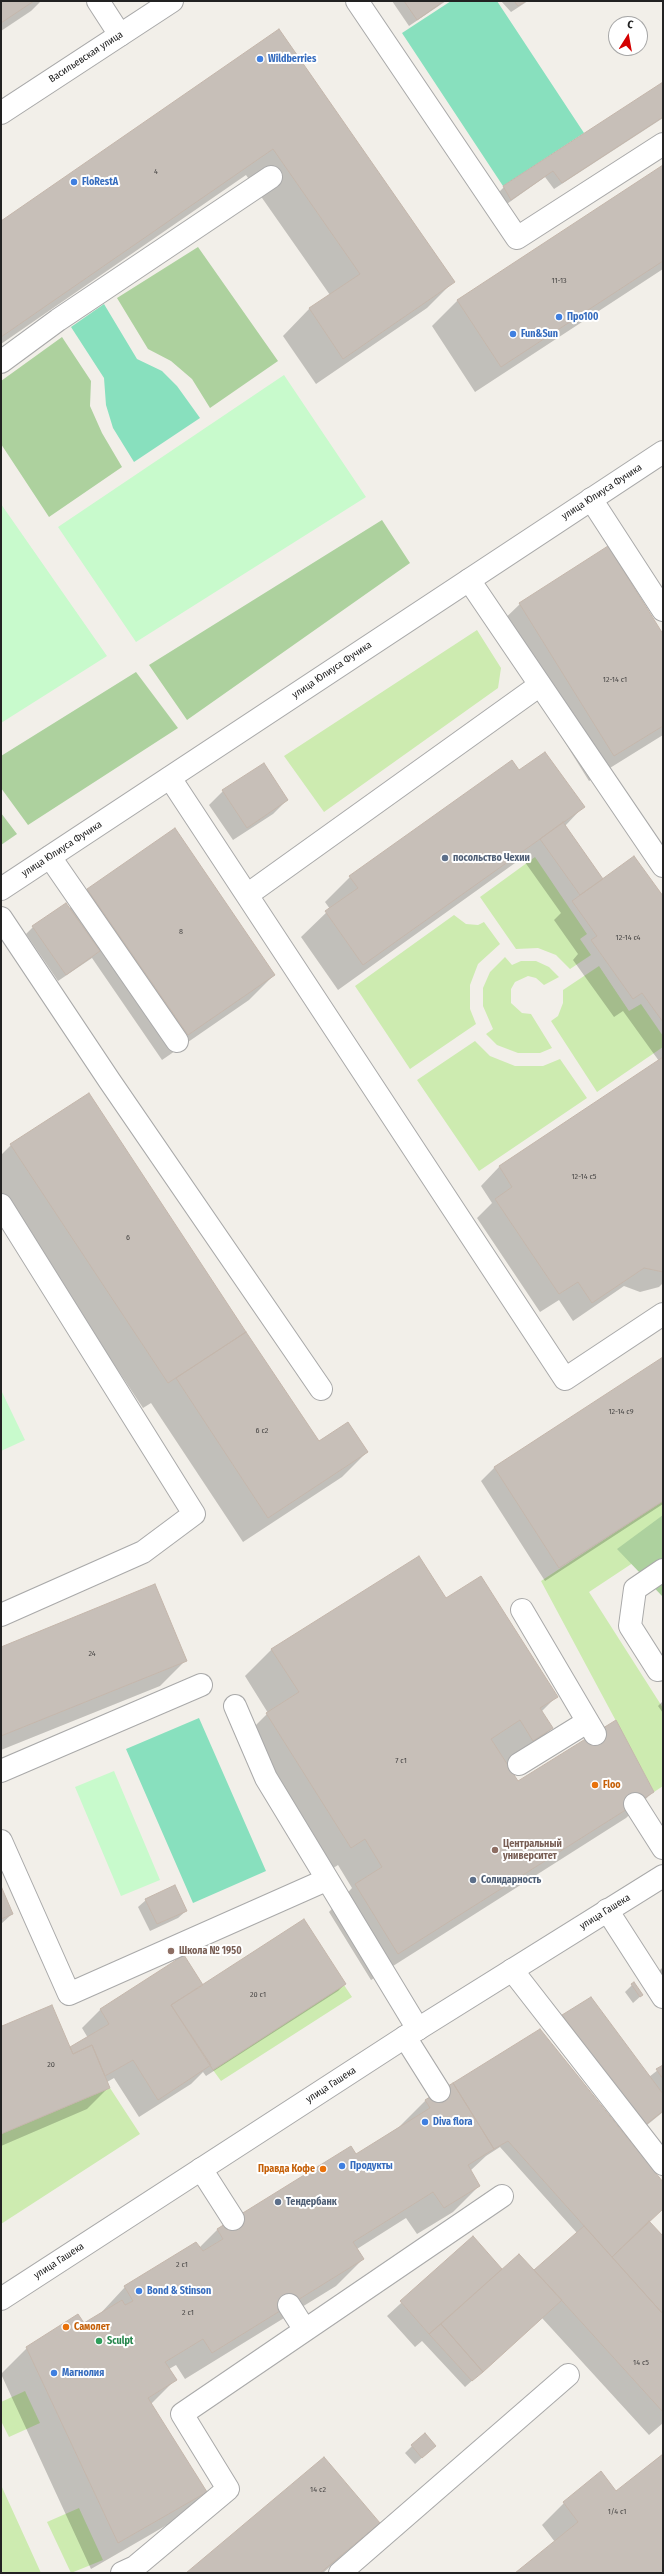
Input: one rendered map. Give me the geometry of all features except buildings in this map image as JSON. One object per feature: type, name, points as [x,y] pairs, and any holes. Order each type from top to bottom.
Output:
[{"type":"street","points":[[98,1],[120,35]]},
{"type":"street","name":"Васильевская улица","points":[[1,113],[172,1]]},
{"type":"street","points":[[357,1],[517,238],[663,144]]},
{"type":"street","points":[[1,362],[53,312],[271,177]]},
{"type":"street","name":"улица Юлиуса Фучика","points":[[1,889],[591,499],[661,457]]},
{"type":"street","points":[[591,499],[663,610]]},
{"type":"street","points":[[469,580],[663,866]]},
{"type":"street","points":[[247,895],[540,685]]},
{"type":"street","points":[[170,778],[565,1379],[663,1314]]},
{"type":"street","points":[[50,857],[176,1041]]},
{"type":"street","points":[[1,918],[109,1080],[321,1389]]},
{"type":"street","points":[[1,1205],[194,1514],[143,1552],[1,1615]]},
{"type":"street","points":[[661,1672],[630,1626],[635,1589],[663,1570]]},
{"type":"street","points":[[519,1764],[591,1728],[522,1610]]},
{"type":"street","points":[[1,1771],[201,1685]]},
{"type":"street","points":[[235,1706],[266,1778],[326,1880],[411,2033],[439,2091]]},
{"type":"street","points":[[635,1804],[663,1848]]},
{"type":"street","points":[[1,1840],[69,1994],[326,1880]]},
{"type":"street","name":"улица Гашека","points":[[1,2298],[411,2033],[663,1876]]},
{"type":"street","points":[[607,1910],[663,1998]]},
{"type":"street","points":[[512,1970],[663,2164]]},
{"type":"street","points":[[201,2169],[233,2219]]},
{"type":"street","points":[[122,2573],[135,2567],[228,2489],[182,2414],[502,2196]]},
{"type":"street","points":[[289,2306],[305,2330]]},
{"type":"street","points":[[340,2573],[568,2375]]},
{"type":"green space","points":[[451,1],[497,1],[584,133],[503,186],[402,33]]},
{"type":"green space","points":[[198,247],[278,361],[210,408],[192,379],[171,361],[148,349],[117,298]]},
{"type":"green space","points":[[104,304],[137,359],[162,371],[177,386],[200,418],[134,462],[113,428],[106,405],[104,378],[71,327]]},
{"type":"green space","points":[[62,337],[91,381],[90,406],[102,433],[122,467],[49,517],[1,444],[1,381]]},
{"type":"green space","points":[[284,375],[366,497],[136,642],[58,527]]},
{"type":"green space","points":[[1,504],[107,656],[1,723]]},
{"type":"green space","points":[[382,520],[410,563],[187,720],[149,665]]},
{"type":"green space","points":[[477,630],[501,668],[498,688],[324,812],[284,756]]},
{"type":"green space","points":[[136,672],[178,728],[28,825],[1,788],[1,756]]},
{"type":"green space","points":[[1,813],[17,834],[1,845]]},
{"type":"green space","points":[[535,857],[587,934],[580,939],[591,955],[570,969],[556,955],[538,948],[516,949],[480,897]]},
{"type":"green space","points":[[454,915],[466,924],[478,925],[484,922],[500,944],[478,964],[470,985],[470,1009],[476,1024],[410,1069],[355,986]]},
{"type":"green space","points":[[505,957],[512,965],[521,961],[536,961],[549,967],[559,977],[544,985],[536,978],[528,976],[515,982],[511,989],[511,1003],[522,1013],[531,1014],[552,1048],[540,1053],[518,1053],[497,1045],[486,1034],[493,1029],[483,1006],[483,988],[490,972]]},
{"type":"green space","points":[[599,966],[629,1011],[641,1004],[663,1036],[663,1047],[597,1092],[551,1021],[558,1016],[563,1003],[563,990]]},
{"type":"green space","points":[[475,1041],[490,1056],[515,1066],[543,1066],[560,1059],[587,1098],[479,1171],[417,1080]]},
{"type":"green space","points":[[1,1390],[25,1440],[1,1451]]},
{"type":"green space","points":[[663,1501],[663,1543],[589,1592],[663,1708],[663,1786],[654,1792],[541,1581]]},
{"type":"green space","points":[[663,1515],[663,1597],[617,1549]]},
{"type":"green space","points":[[199,1718],[266,1871],[193,1903],[126,1749]]},
{"type":"green space","points":[[114,1771],[160,1880],[121,1896],[75,1787]]},
{"type":"green space","points":[[344,1985],[352,1997],[221,2081],[213,2070]]},
{"type":"green space","points":[[110,2088],[140,2134],[1,2224],[1,2134]]},
{"type":"green space","points":[[25,2391],[40,2423],[9,2437],[1,2421],[1,2402]]},
{"type":"green space","points":[[1,2485],[41,2573],[3,2573],[1,2570]]},
{"type":"green space","points":[[79,2508],[103,2560],[71,2573],[47,2522]]},
{"type":"place","name":"Wildberries","points":[[260,59]]},
{"type":"place","name":"FloRestA","points":[[74,182]]},
{"type":"place","name":"Про100","points":[[559,317]]},
{"type":"place","name":"Fun&Sun","points":[[513,334]]},
{"type":"place","name":"посольство Чехии","points":[[445,858]]},
{"type":"place","name":"Floo","points":[[595,1785]]},
{"type":"place","name":"Центральный университет","points":[[495,1850]]},
{"type":"place","name":"Солидарность","points":[[473,1880]]},
{"type":"place","name":"Школа № 1950","points":[[171,1951]]},
{"type":"place","name":"Diva flora","points":[[425,2122]]},
{"type":"place","name":"Продукты","points":[[342,2166]]},
{"type":"place","name":"Правда Кофе","points":[[323,2169]]},
{"type":"place","name":"Тендербанк","points":[[278,2202]]},
{"type":"place","name":"Bond & Stinson","points":[[139,2291]]},
{"type":"place","name":"Самолет","points":[[66,2327]]},
{"type":"place","name":"Sculpt","points":[[99,2341]]},
{"type":"place","name":"Магнолия","points":[[54,2373]]}]
